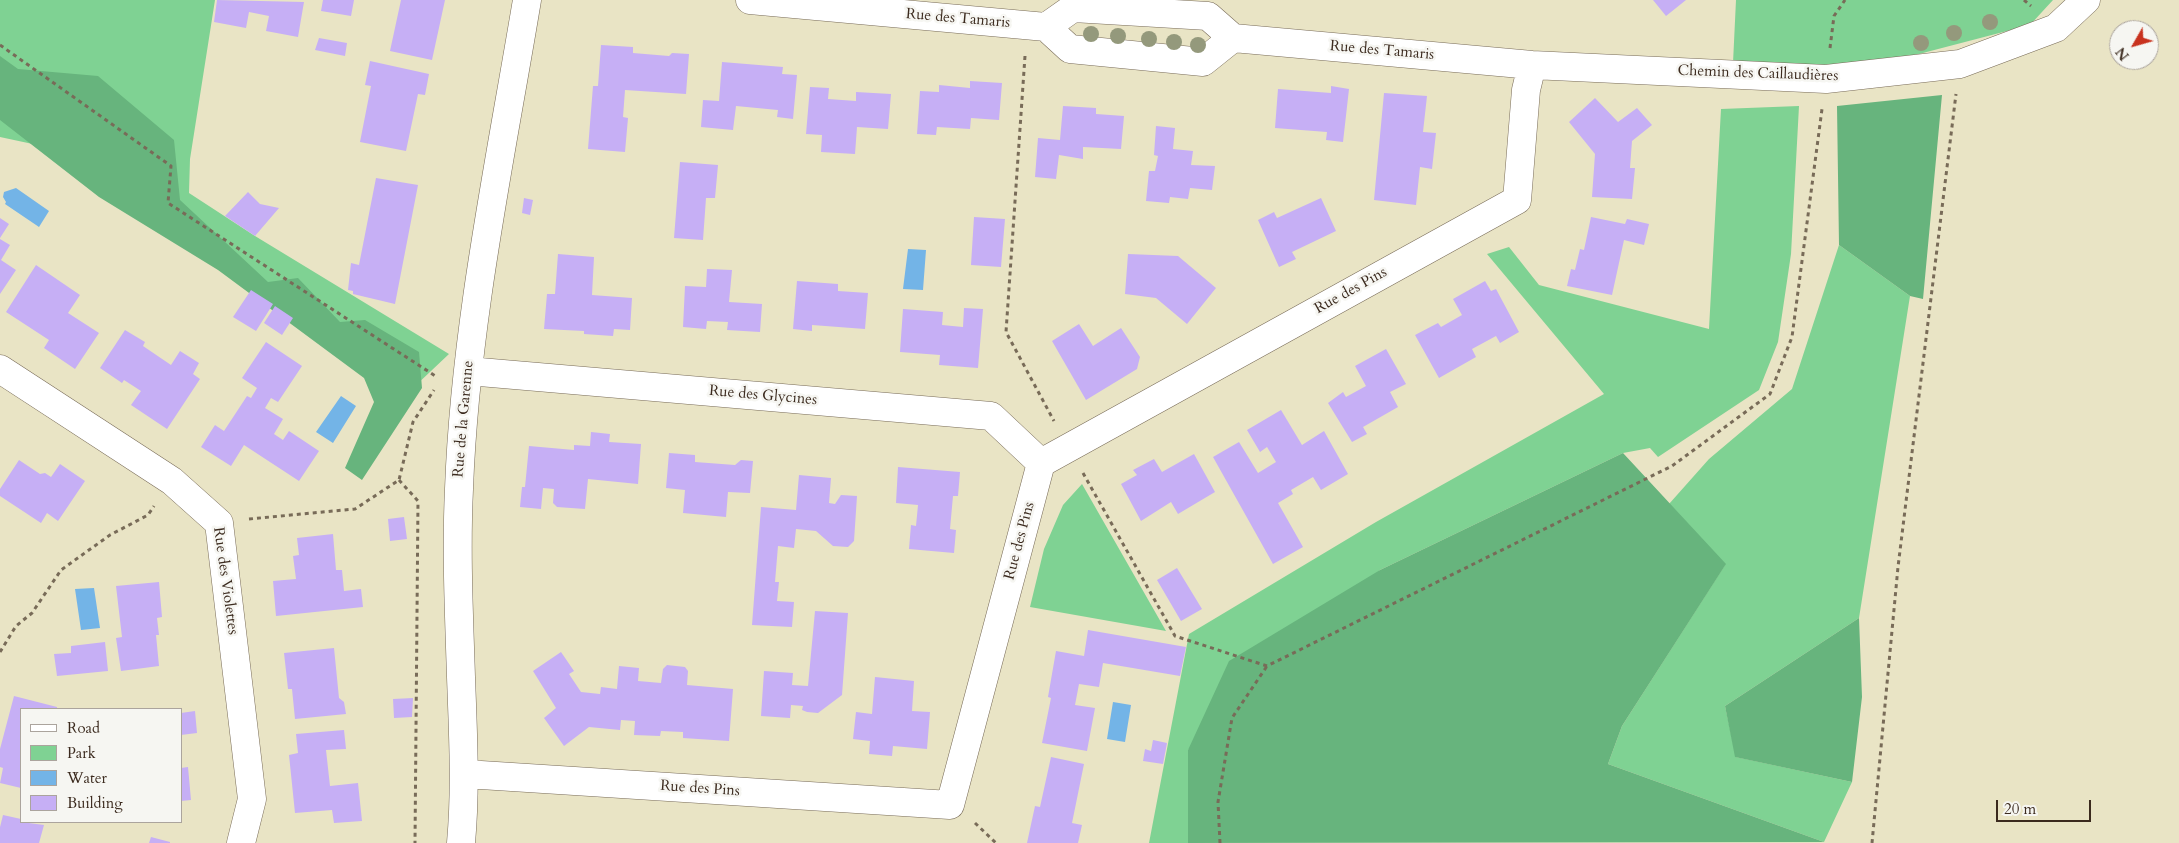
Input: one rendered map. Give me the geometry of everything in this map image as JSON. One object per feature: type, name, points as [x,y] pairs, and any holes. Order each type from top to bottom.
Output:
[{"type":"street","name":"Rue de la Garenne","points":[[461,843],[465,774],[458,588],[459,488],[468,371],[475,313],[527,0]]},
{"type":"street","name":"Rue des Tamaris","points":[[750,0],[1037,26]]},
{"type":"street","name":"Chemin des Caillaudières","points":[[1532,65],[1826,79],[1960,64],[2056,28],[2086,0]]},
{"type":"street","points":[[1073,8],[1208,16],[1233,38],[1203,62],[1070,49],[1037,26],[1073,8]]},
{"type":"street","name":"Rue des Tamaris","points":[[1233,38],[1532,65]]},
{"type":"street","name":"Rue des Pins","points":[[465,774],[950,805],[1041,463],[1517,200],[1526,90],[1532,65]]},
{"type":"street","name":"Rue des Violettes","points":[[0,369],[172,481],[219,522],[252,799],[241,843]]},
{"type":"street","name":"Rue des Glycines","points":[[468,371],[991,416],[1041,463]]},
{"type":"path","points":[[1220,843],[1218,802],[1232,718],[1267,666],[1672,466],[1770,394],[1792,337],[1834,16],[1845,0]]},
{"type":"path","points":[[1037,26],[1006,332],[1068,448],[1175,636],[1267,666]]},
{"type":"path","points":[[0,45],[171,166],[168,203],[442,380]]},
{"type":"path","points":[[1872,843],[1898,567],[1960,64]]},
{"type":"path","points":[[219,522],[355,509],[399,480],[413,422],[442,380],[468,371]]},
{"type":"path","points":[[399,480],[418,501],[415,843]]},
{"type":"path","points":[[0,652],[16,626],[32,613],[61,570],[110,535],[148,515],[172,481]]},
{"type":"green space","points":[[0,0],[215,0],[190,159],[189,193],[255,236],[449,354],[413,388],[56,149],[0,137]]},
{"type":"green space","points":[[1736,0],[2053,0],[2030,25],[1919,54],[1838,69],[1733,63]]},
{"type":"green space","points":[[0,56],[18,69],[98,76],[174,140],[180,200],[268,282],[298,278],[340,322],[365,320],[419,352],[422,388],[362,480],[345,468],[374,402],[364,378],[218,270],[99,197],[0,120]]},
{"type":"green space","points":[[1942,95],[1923,299],[1910,296],[1839,245],[1837,106]]},
{"type":"green space","points":[[1799,106],[1791,254],[1778,342],[1759,390],[1658,457],[1650,448],[1623,453],[1380,570],[1188,750],[1188,843],[1149,843],[1189,634],[1376,522],[1604,394],[1487,254],[1509,247],[1539,285],[1709,329],[1721,109]]},
{"type":"green space","points":[[1839,245],[1910,296],[1859,618],[1725,706],[1736,757],[1852,782],[1824,842],[1608,764],[1622,726],[1725,565],[1669,504],[1709,459],[1792,389]]},
{"type":"green space","points":[[1623,453],[1726,564],[1622,726],[1608,764],[1824,842],[1188,843],[1188,750],[1229,661],[1380,570]]},
{"type":"green space","points":[[1082,484],[1166,631],[1030,607],[1044,549],[1063,505]]},
{"type":"green space","points":[[1859,618],[1862,697],[1852,782],[1735,757],[1725,706]]},
{"type":"water","points":[[16,188],[49,211],[39,227],[5,204],[4,192]]},
{"type":"water","points":[[908,249],[926,250],[923,290],[903,289]]},
{"type":"water","points":[[341,396],[356,406],[333,443],[316,432]]},
{"type":"water","points":[[94,588],[100,628],[81,630],[75,589]]},
{"type":"water","points":[[1113,702],[1131,705],[1125,742],[1107,739]]},
{"type":"building","points":[[217,0],[304,2],[298,37],[266,31],[269,16],[249,12],[246,28],[214,22]]},
{"type":"building","points":[[323,0],[354,0],[351,16],[321,11]]},
{"type":"building","points":[[401,0],[445,0],[432,60],[390,51]]},
{"type":"building","points":[[1653,0],[1686,0],[1666,16]]},
{"type":"building","points":[[319,38],[347,43],[345,56],[315,50]]},
{"type":"building","points":[[601,45],[633,47],[633,53],[669,56],[672,53],[689,54],[686,94],[625,90],[623,117],[628,118],[625,152],[588,149],[593,86],[598,86]]},
{"type":"building","points":[[370,61],[429,74],[425,95],[418,94],[406,151],[360,142],[371,86],[365,85]]},
{"type":"building","points":[[722,62],[783,67],[782,74],[797,75],[793,119],[777,117],[778,110],[736,106],[733,130],[701,127],[703,100],[719,101]]},
{"type":"building","points":[[970,81],[1002,83],[999,120],[971,118],[970,129],[937,127],[936,135],[917,134],[920,91],[939,92],[939,85],[970,88]]},
{"type":"building","points":[[1331,86],[1349,89],[1343,142],[1326,140],[1327,132],[1275,128],[1278,89],[1331,93]]},
{"type":"building","points":[[810,87],[829,88],[828,99],[856,101],[856,92],[891,94],[888,129],[857,127],[855,154],[821,152],[822,135],[806,134]]},
{"type":"building","points":[[1384,93],[1427,96],[1423,132],[1436,133],[1432,169],[1420,167],[1416,205],[1374,200]]},
{"type":"building","points":[[1595,98],[1618,122],[1637,108],[1652,125],[1632,141],[1630,168],[1635,168],[1632,199],[1592,197],[1595,154],[1569,122]]},
{"type":"building","points":[[1063,106],[1096,108],[1096,114],[1124,116],[1121,149],[1083,147],[1083,159],[1059,155],[1056,179],[1035,177],[1038,138],[1060,140]]},
{"type":"building","points":[[1156,126],[1175,128],[1173,149],[1193,151],[1191,165],[1215,166],[1212,190],[1190,188],[1188,199],[1170,197],[1169,203],[1146,201],[1149,171],[1155,171],[1158,156],[1154,155]]},
{"type":"building","points":[[680,162],[718,165],[715,198],[706,198],[703,240],[674,238]]},
{"type":"building","points":[[376,178],[418,185],[395,304],[353,294],[353,291],[348,290],[351,263],[359,265]]},
{"type":"building","points":[[248,192],[260,204],[279,208],[255,236],[225,216]]},
{"type":"building","points":[[524,198],[533,200],[530,215],[522,213]]},
{"type":"building","points":[[1321,198],[1336,231],[1292,252],[1296,259],[1279,267],[1258,220],[1274,212],[1277,218]]},
{"type":"building","points":[[974,217],[1005,219],[1001,267],[971,265]]},
{"type":"building","points":[[1591,217],[1625,224],[1627,219],[1649,224],[1644,245],[1624,240],[1612,295],[1567,286],[1571,269],[1575,270],[1580,249],[1584,250]]},
{"type":"building","points":[[0,218],[9,224],[0,238]]},
{"type":"building","points":[[0,239],[10,245],[1,260],[16,270],[0,294]]},
{"type":"building","points":[[558,254],[594,257],[592,295],[632,298],[630,330],[614,329],[613,336],[584,334],[584,331],[544,329],[547,294],[555,294]]},
{"type":"building","points":[[1128,254],[1178,256],[1216,288],[1187,324],[1156,298],[1125,294]]},
{"type":"building","points":[[36,265],[80,295],[68,313],[99,333],[75,369],[44,348],[49,340],[6,312]]},
{"type":"building","points":[[707,269],[732,270],[729,302],[762,304],[760,332],[727,330],[728,322],[707,321],[706,329],[683,327],[685,286],[706,287]]},
{"type":"building","points":[[797,281],[838,284],[838,291],[868,293],[865,329],[812,325],[812,331],[793,329]]},
{"type":"building","points":[[1485,281],[1491,291],[1496,289],[1519,332],[1500,343],[1496,336],[1472,349],[1476,357],[1439,378],[1415,335],[1438,323],[1441,327],[1462,315],[1453,299]]},
{"type":"building","points":[[251,290],[273,304],[256,331],[233,317]]},
{"type":"building","points":[[275,306],[293,318],[282,335],[264,323]]},
{"type":"building","points":[[964,308],[983,309],[978,368],[939,365],[940,355],[900,352],[903,309],[943,312],[942,325],[963,327]]},
{"type":"building","points":[[1079,324],[1093,346],[1121,328],[1140,357],[1137,369],[1086,400],[1052,341]]},
{"type":"building","points":[[125,330],[145,342],[143,346],[171,365],[180,351],[199,363],[193,374],[200,379],[167,429],[131,405],[141,391],[124,380],[122,383],[100,368]]},
{"type":"building","points":[[266,342],[302,366],[278,402],[271,398],[265,408],[283,419],[274,434],[283,440],[289,431],[319,451],[299,481],[244,445],[231,466],[201,447],[215,425],[224,431],[247,396],[251,398],[257,388],[242,378]]},
{"type":"building","points":[[1386,349],[1406,384],[1390,392],[1398,407],[1363,427],[1367,434],[1352,442],[1328,403],[1343,392],[1346,397],[1366,386],[1355,366]]},
{"type":"building","points":[[1281,410],[1302,445],[1324,431],[1348,474],[1321,490],[1313,477],[1291,490],[1293,494],[1278,503],[1303,547],[1273,564],[1213,457],[1239,442],[1258,473],[1276,462],[1267,447],[1260,452],[1247,430]]},
{"type":"building","points":[[591,432],[610,434],[609,442],[641,444],[638,484],[588,479],[585,509],[557,507],[553,503],[554,489],[543,488],[541,509],[520,507],[522,487],[525,487],[529,446],[574,450],[574,445],[590,446]]},
{"type":"building","points":[[669,453],[695,455],[695,462],[735,465],[741,460],[753,461],[750,493],[728,492],[726,517],[683,513],[685,490],[666,488]]},
{"type":"building","points":[[1194,454],[1215,492],[1178,514],[1171,502],[1141,521],[1121,484],[1137,475],[1133,470],[1154,459],[1162,472]]},
{"type":"building","points":[[19,460],[40,474],[45,473],[51,477],[60,464],[85,481],[58,521],[47,513],[41,523],[0,496],[0,489]]},
{"type":"building","points":[[898,467],[960,472],[958,496],[953,496],[950,529],[956,530],[954,553],[909,549],[911,525],[916,526],[918,505],[896,503]]},
{"type":"building","points":[[799,475],[831,478],[829,503],[835,504],[841,495],[857,496],[854,541],[848,547],[833,546],[816,531],[796,529],[794,548],[778,546],[775,582],[779,582],[777,601],[794,602],[792,627],[752,625],[761,507],[796,510]]},
{"type":"building","points":[[404,517],[407,539],[390,541],[388,519]]},
{"type":"building","points":[[333,534],[336,570],[342,570],[344,591],[361,589],[363,607],[276,616],[273,581],[296,579],[293,556],[299,555],[297,538]]},
{"type":"building","points":[[1177,568],[1202,609],[1181,621],[1157,580]]},
{"type":"building","points":[[159,582],[162,617],[157,618],[159,635],[156,635],[159,666],[121,671],[116,638],[122,637],[116,586]]},
{"type":"building","points":[[815,611],[848,613],[842,695],[818,713],[802,710],[803,706],[791,705],[790,718],[761,716],[764,671],[793,673],[792,685],[808,686]]},
{"type":"building","points":[[1088,630],[1186,647],[1180,676],[1103,663],[1099,687],[1079,684],[1075,705],[1095,708],[1087,751],[1042,743],[1051,698],[1048,697],[1056,651],[1084,656]]},
{"type":"building","points":[[105,642],[108,671],[57,676],[54,654],[71,653],[71,646]]},
{"type":"building","points":[[334,648],[339,698],[344,702],[346,714],[295,719],[292,689],[288,689],[284,653]]},
{"type":"building","points":[[561,652],[574,671],[569,674],[581,692],[600,694],[601,687],[617,689],[619,666],[639,668],[638,681],[661,683],[663,669],[667,665],[685,667],[688,671],[687,685],[733,689],[729,741],[683,738],[683,732],[661,731],[660,736],[634,735],[635,721],[621,720],[620,730],[589,727],[564,746],[544,718],[556,708],[533,671]]},
{"type":"building","points":[[875,677],[914,681],[912,711],[930,712],[927,749],[893,746],[892,756],[869,754],[870,741],[853,739],[856,712],[872,714]]},
{"type":"building","points":[[14,696],[57,707],[20,708],[20,788],[0,783],[3,768],[0,767],[0,749]]},
{"type":"building","points":[[413,698],[412,717],[394,718],[393,699]]},
{"type":"building","points":[[195,711],[197,733],[182,735],[182,713]]},
{"type":"building","points":[[344,730],[346,749],[326,750],[330,786],[358,783],[362,821],[334,823],[332,810],[295,813],[289,755],[298,753],[296,734]]},
{"type":"building","points":[[1153,740],[1167,743],[1163,764],[1143,761],[1145,749],[1151,751]]},
{"type":"building","points":[[1051,757],[1084,764],[1072,823],[1082,825],[1078,843],[1027,843],[1035,806],[1040,807]]},
{"type":"building","points":[[188,767],[191,800],[182,801],[182,768]]},
{"type":"building","points":[[3,815],[20,819],[20,823],[44,825],[39,843],[0,843],[0,827]]},
{"type":"building","points":[[151,837],[170,842],[170,843],[149,843]]}]
